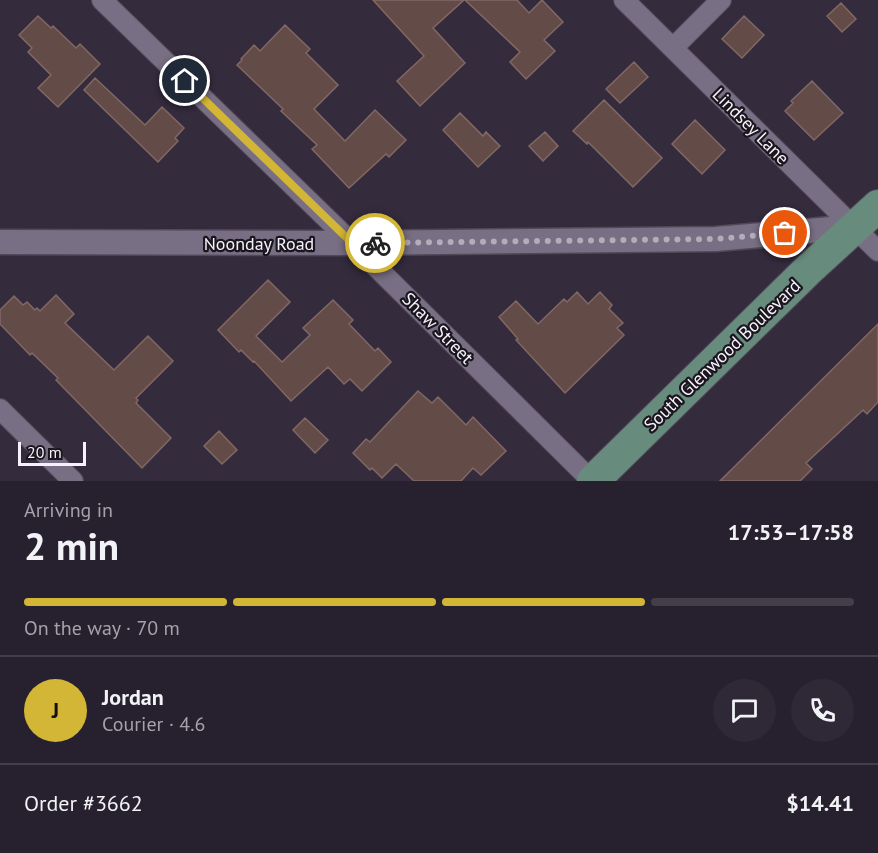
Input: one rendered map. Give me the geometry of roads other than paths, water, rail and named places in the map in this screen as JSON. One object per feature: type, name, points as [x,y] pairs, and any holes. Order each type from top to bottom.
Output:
[{"type":"main road","name":"South Glenwood Boulevard","points":[[592,481],[807,271],[866,228],[878,206]]},
{"type":"street","name":"Shaw Street","points":[[102,0],[592,481]]},
{"type":"street","name":"Lindsey Lane","points":[[624,0],[866,228],[878,251]]},
{"type":"street","points":[[673,48],[721,0]]},
{"type":"street","name":"Noonday Road","points":[[0,242],[352,243],[716,239],[866,228]]},
{"type":"street","points":[[0,409],[73,481]]}]
